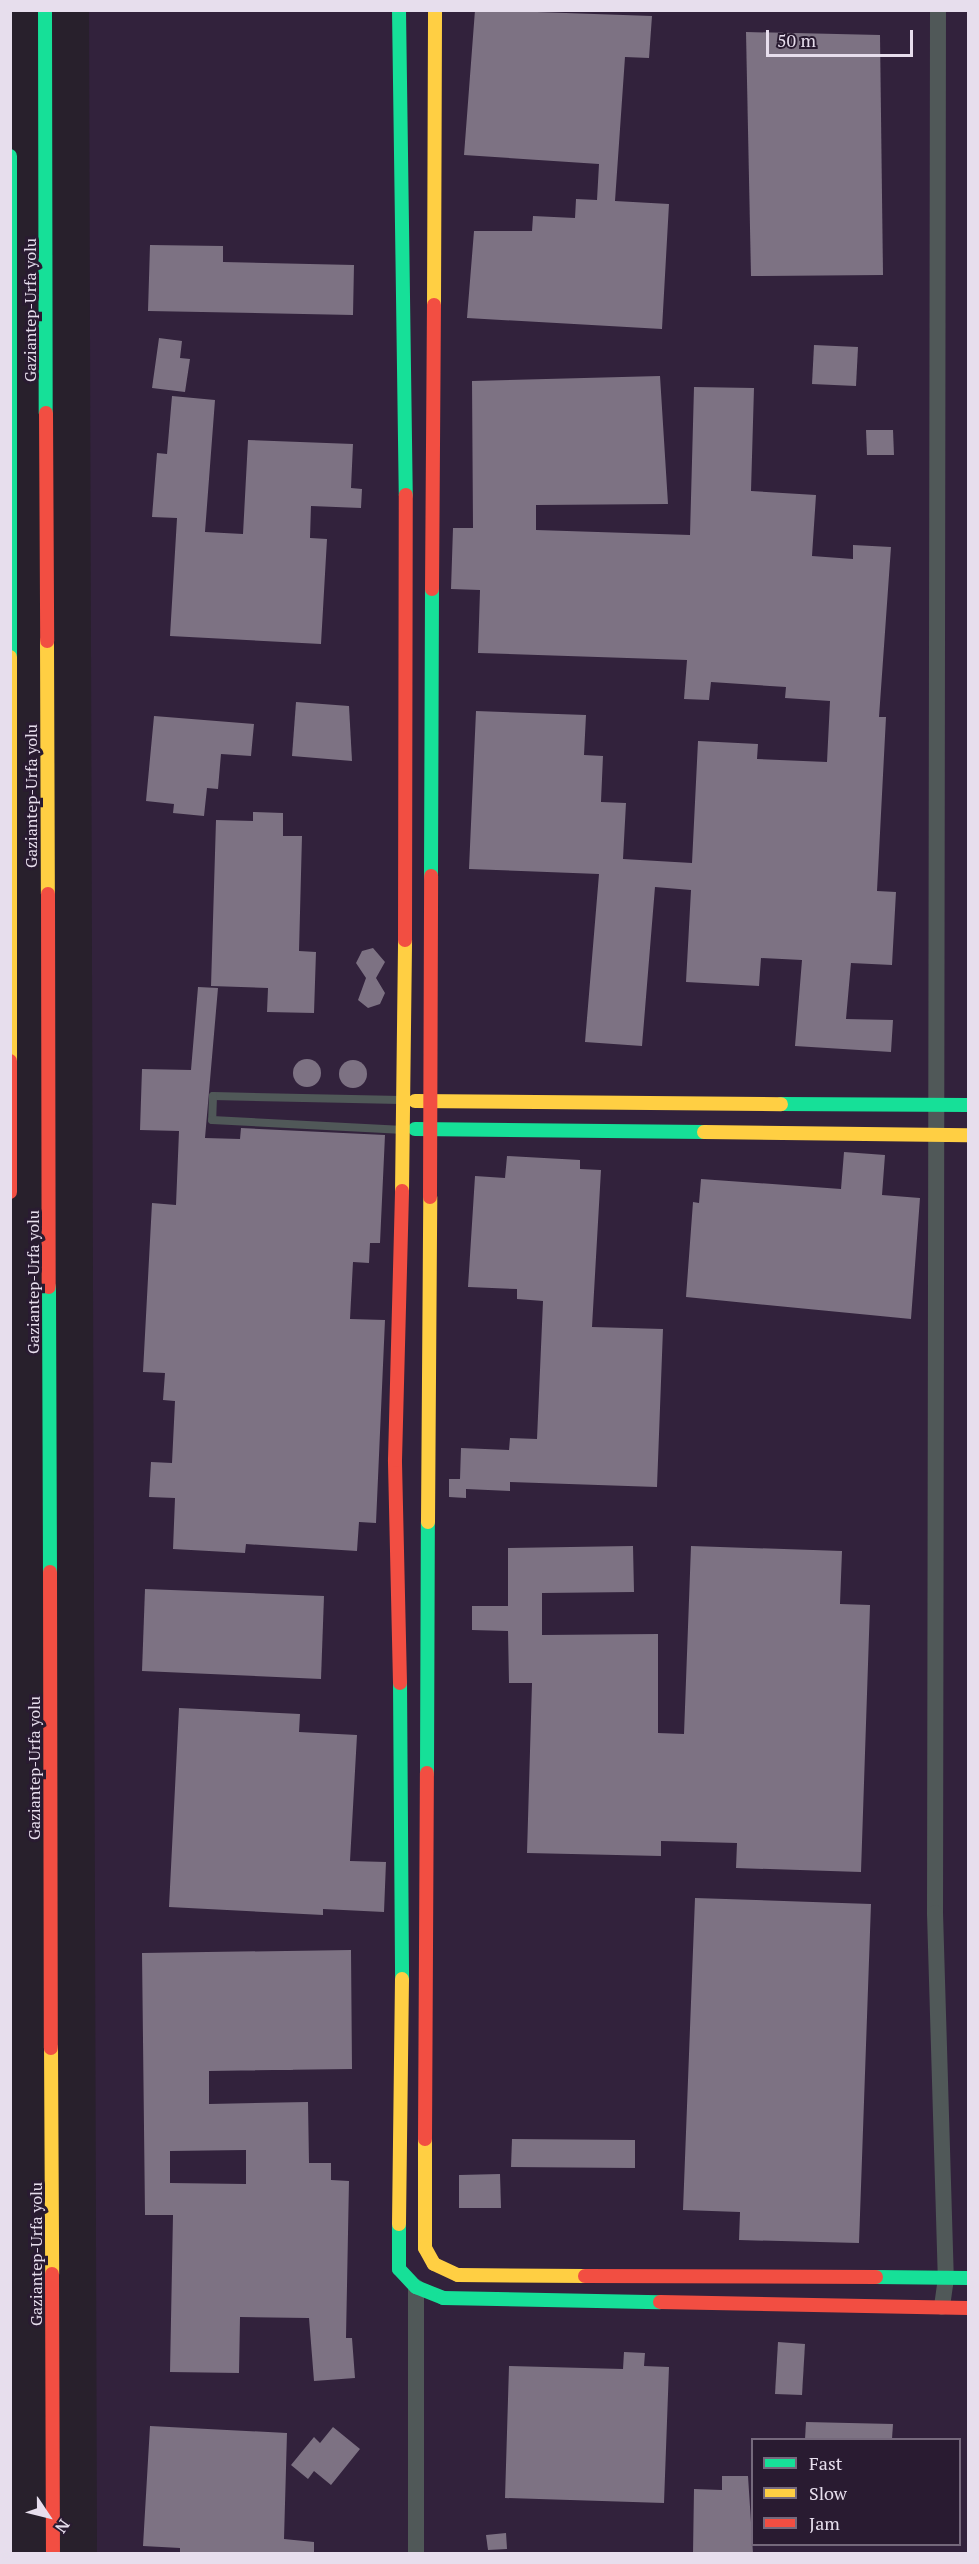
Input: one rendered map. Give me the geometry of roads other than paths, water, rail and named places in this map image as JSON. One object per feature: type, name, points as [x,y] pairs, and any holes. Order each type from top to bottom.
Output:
[{"type":"main road","name":"Gaziantep-Urfa yolu","points":[[45,10],[53,2553]]},
{"type":"main road","points":[[399,10],[406,463],[401,1100],[404,1130],[395,1460],[403,1845],[399,2269],[416,2287],[443,2298],[969,2308]]},
{"type":"main road","points":[[435,10],[430,1102],[432,1128],[425,2248],[434,2264],[458,2275],[969,2278]]},
{"type":"main road","name":"Gaziantep-Urfa yolu","points":[[10,156],[10,1192]]},
{"type":"main road","points":[[401,1100],[969,1105]]},
{"type":"main road","points":[[404,1130],[432,1128],[490,1133],[969,1135]]},
{"type":"street","points":[[938,10],[935,1914],[946,2278],[942,2307]]},
{"type":"street","points":[[416,2287],[416,2553]]},
{"type":"lane","points":[[401,1100],[213,1096],[212,1120],[404,1130]]}]
